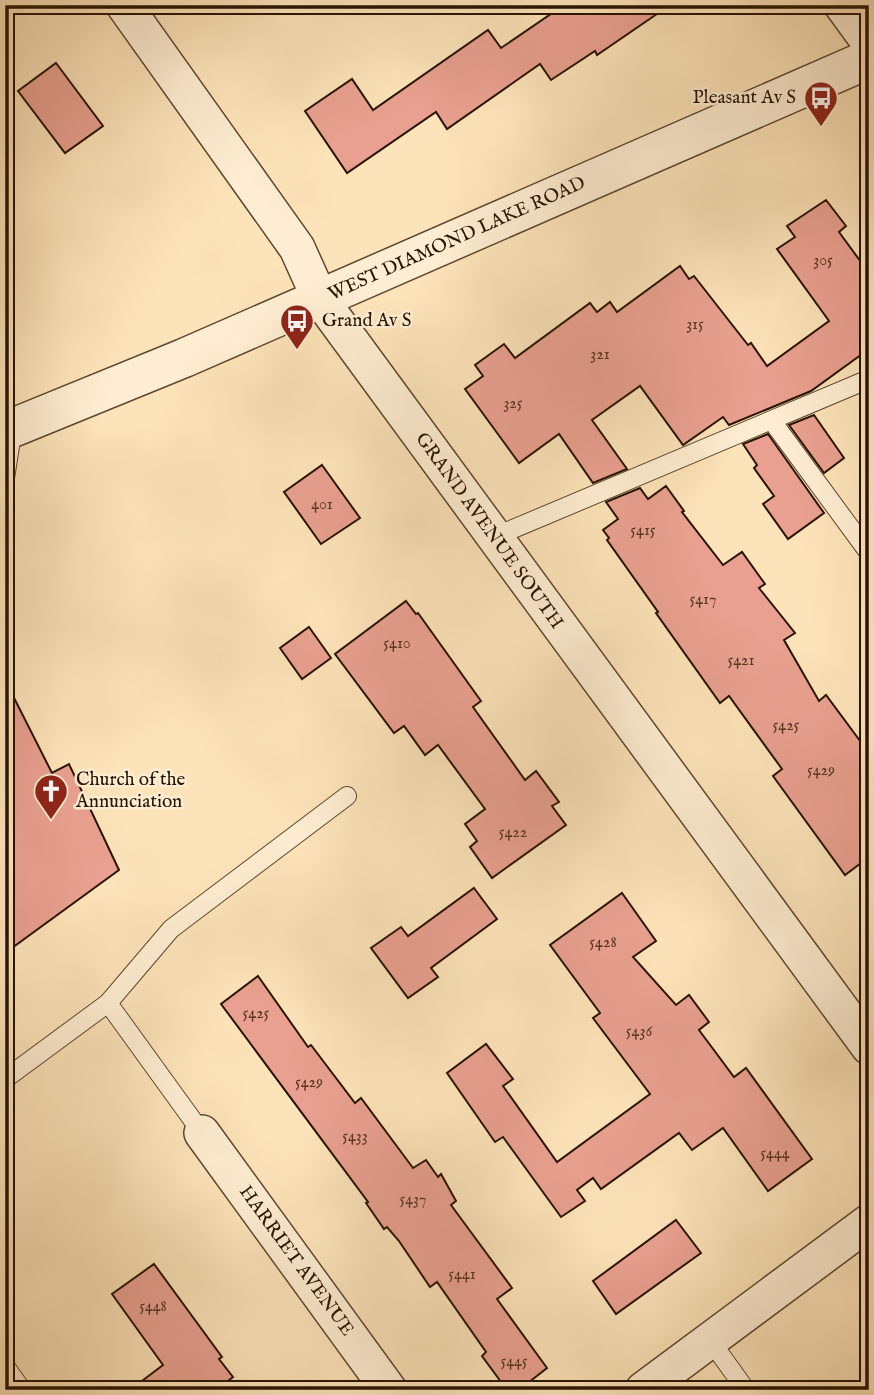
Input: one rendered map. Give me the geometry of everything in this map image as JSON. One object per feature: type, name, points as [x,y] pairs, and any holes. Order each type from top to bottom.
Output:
[{"type":"street","name":"GRAND AVENUE SOUTH","points":[[124,5],[297,248],[320,299],[869,1047]]},
{"type":"street","points":[[842,5],[869,42]]},
{"type":"street","name":"WEST DIAMOND LAKE ROAD","points":[[9,429],[184,358],[869,59]]},
{"type":"street","name":"HARRIET AVENUE","points":[[202,1133],[389,1390]]},
{"type":"street","points":[[643,1390],[869,1222]]},
{"type":"lane","points":[[494,537],[869,379]]},
{"type":"lane","points":[[772,421],[869,553]]},
{"type":"lane","points":[[5,478],[9,429]]},
{"type":"lane","points":[[5,1079],[108,1003],[171,929],[347,796]]},
{"type":"lane","points":[[108,1003],[202,1133]]},
{"type":"lane","points":[[710,1340],[746,1390]]},
{"type":"lane","points":[[5,1366],[22,1390]]},
{"type":"building","points":[[564,5],[670,5],[597,55],[595,51],[551,80],[540,64],[447,129],[436,112],[347,173],[305,111],[352,79],[373,110],[488,30],[501,48]]},
{"type":"building","points":[[56,63],[103,126],[65,153],[18,91]]},
{"type":"building","points":[[826,200],[846,226],[839,232],[869,273],[869,349],[811,391],[729,425],[723,417],[683,445],[640,386],[592,420],[627,469],[593,483],[559,434],[519,463],[465,389],[483,376],[475,365],[504,344],[515,358],[590,303],[597,312],[610,302],[617,312],[680,266],[689,279],[694,276],[767,366],[829,321],[777,249],[795,237],[787,226]]},
{"type":"building","points":[[814,415],[844,458],[824,473],[789,425]]},
{"type":"building","points":[[768,434],[824,513],[788,539],[763,504],[774,496],[754,468],[757,465],[743,444]]},
{"type":"building","points":[[322,465],[360,518],[321,544],[284,492]]},
{"type":"building","points":[[666,486],[684,511],[682,512],[723,565],[742,552],[765,584],[759,588],[795,633],[784,640],[819,701],[826,695],[869,753],[869,857],[845,875],[773,776],[782,769],[729,696],[720,703],[607,540],[609,538],[603,530],[618,519],[606,502],[640,488],[648,499]]},
{"type":"building","points":[[406,601],[416,614],[418,613],[481,701],[473,707],[525,780],[536,771],[559,802],[552,806],[566,825],[492,878],[470,847],[477,841],[465,824],[485,809],[438,745],[425,755],[404,726],[394,733],[335,654]]},
{"type":"building","points":[[309,627],[331,658],[302,679],[280,648]]},
{"type":"building","name":"Church of the Annunciation","points":[[5,680],[52,773],[69,764],[119,870],[5,953]]},
{"type":"building","points":[[474,888],[497,919],[431,968],[438,977],[408,998],[371,948],[401,927],[408,936]]},
{"type":"building","points":[[622,893],[656,941],[633,957],[676,1005],[689,995],[709,1022],[699,1030],[734,1077],[746,1068],[812,1159],[768,1191],[723,1128],[692,1150],[679,1133],[601,1189],[593,1178],[577,1190],[585,1201],[561,1217],[503,1137],[495,1142],[447,1073],[486,1044],[513,1079],[503,1086],[557,1162],[650,1094],[593,1018],[600,1013],[550,945]]},
{"type":"building","points":[[258,976],[308,1047],[311,1045],[355,1103],[361,1098],[413,1168],[426,1160],[438,1177],[441,1174],[456,1201],[451,1205],[512,1288],[497,1299],[547,1368],[519,1390],[507,1390],[482,1356],[486,1352],[437,1282],[430,1287],[399,1241],[387,1227],[384,1229],[366,1203],[368,1202],[221,1004]]},
{"type":"building","points":[[676,1220],[701,1253],[616,1314],[593,1281]]},
{"type":"building","points":[[154,1264],[222,1357],[219,1359],[233,1377],[216,1390],[130,1390],[163,1365],[112,1294]]},
{"type":"place","name":"Pleasant Av S","points":[[821,128]]},
{"type":"place","name":"Grand Av S","points":[[297,351]]},
{"type":"place","name":"Church of the Annunciation","points":[[51,821]]}]
